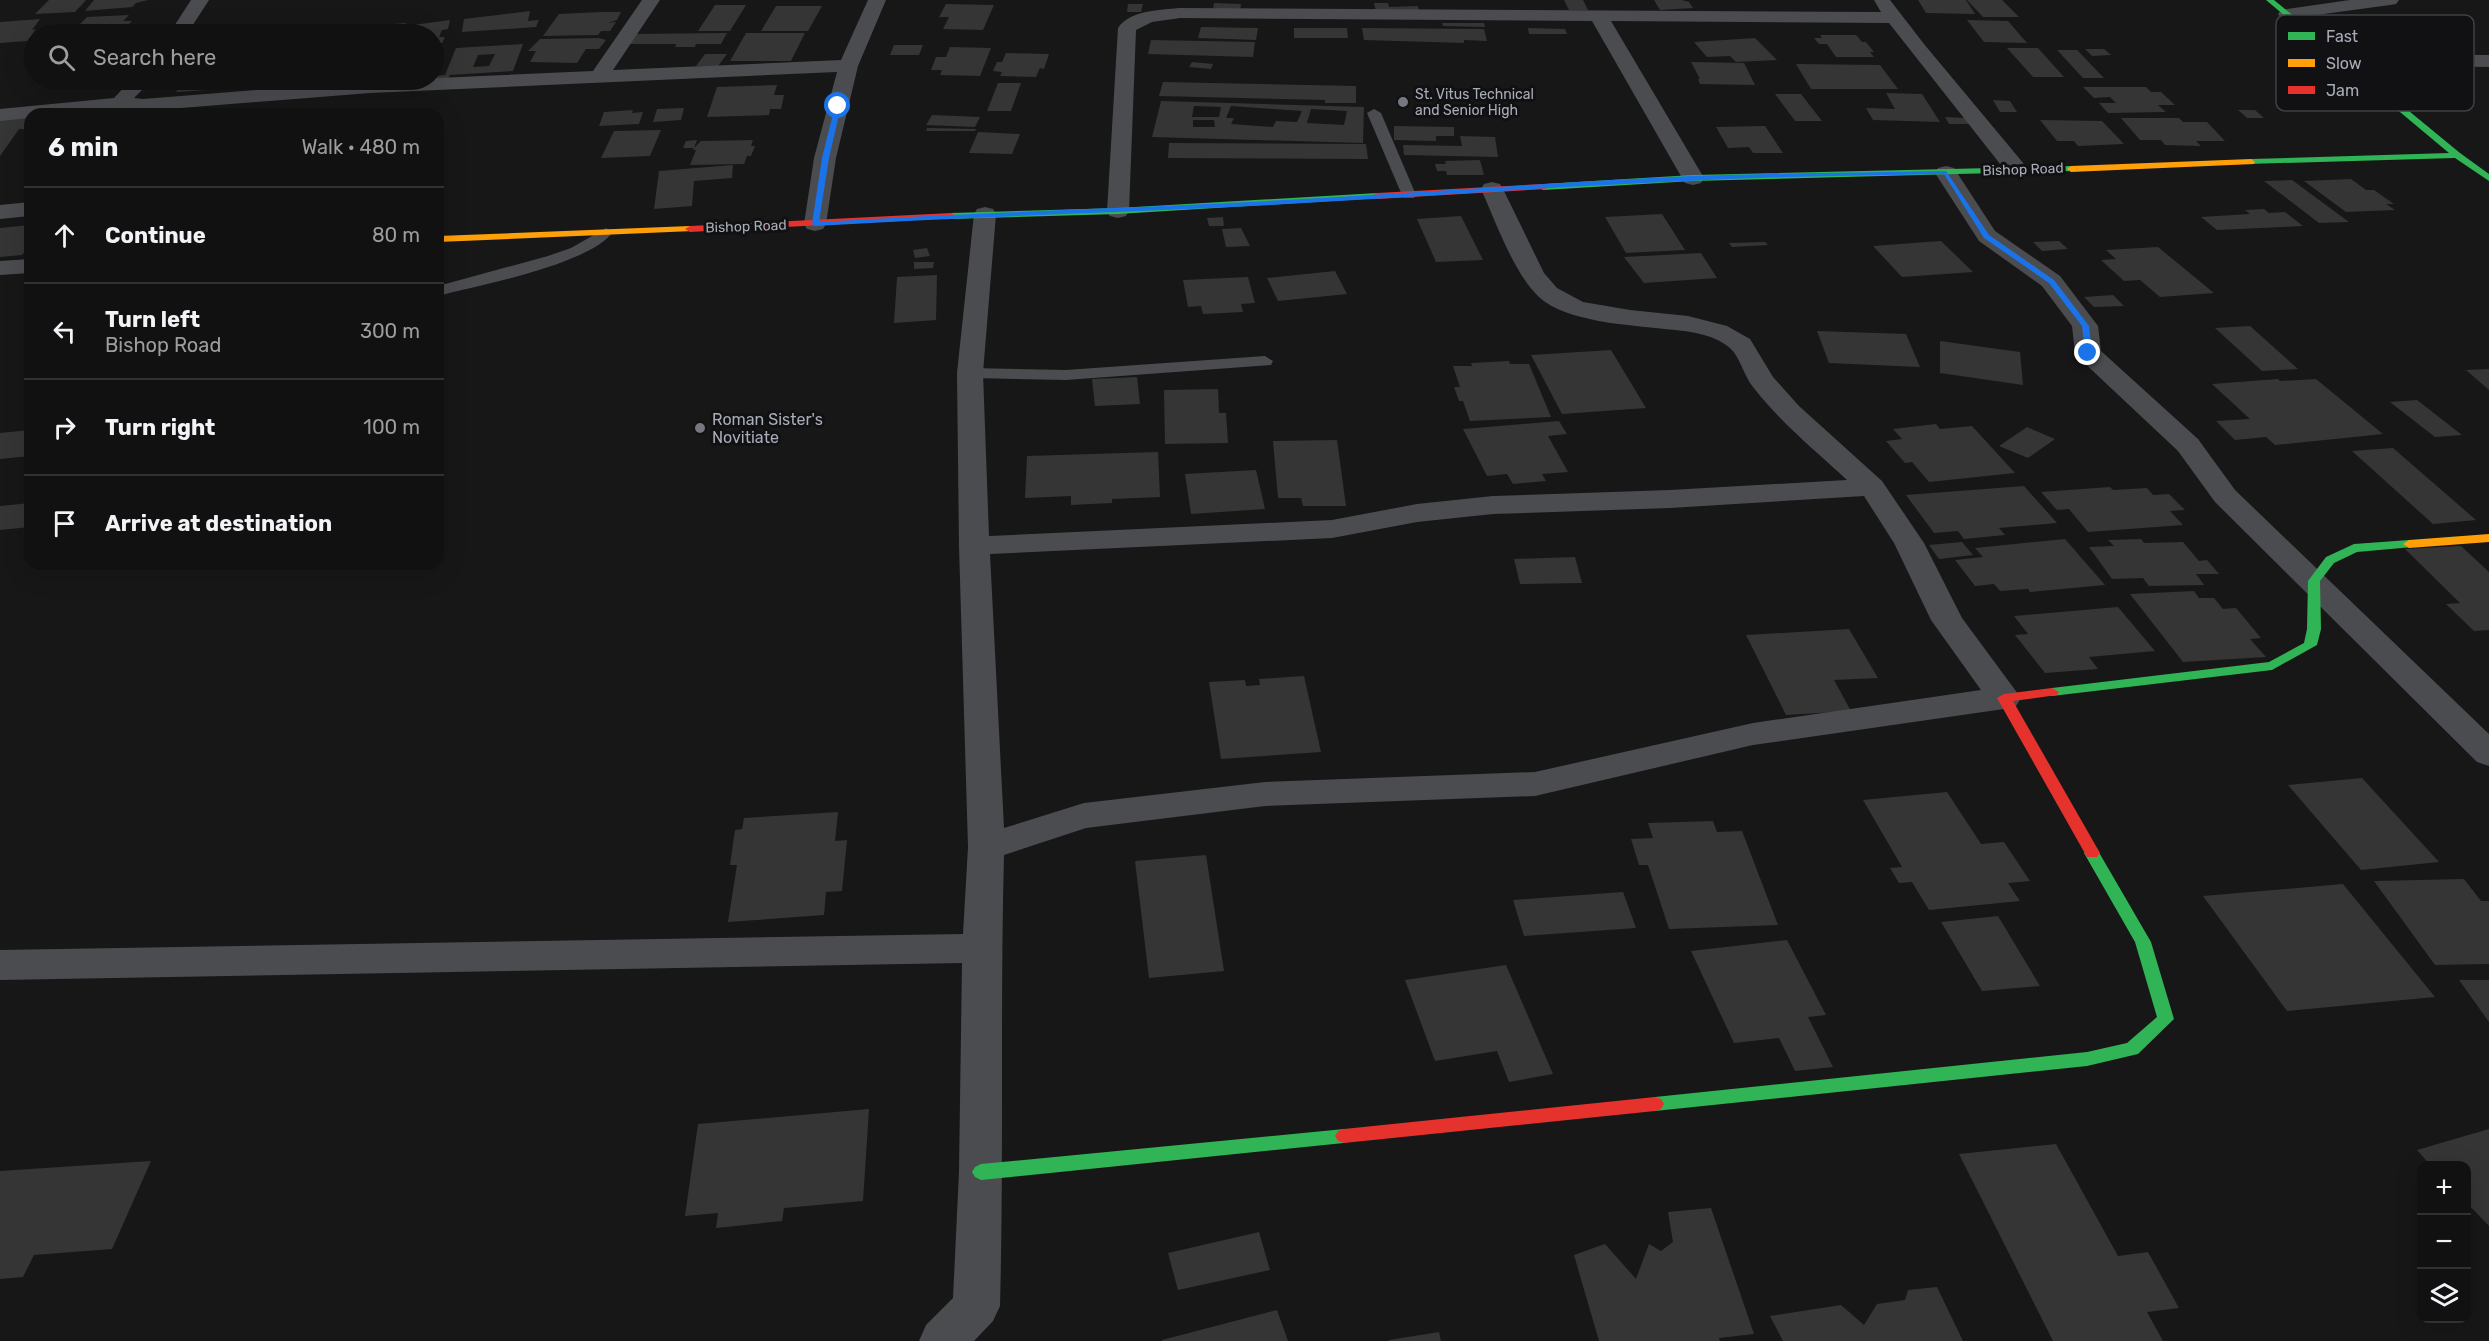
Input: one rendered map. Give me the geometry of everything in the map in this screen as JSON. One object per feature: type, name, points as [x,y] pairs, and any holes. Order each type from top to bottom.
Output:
[{"type":"street","points":[[184,24],[200,0]]},
{"type":"street","points":[[599,77],[651,0]]},
{"type":"street","points":[[815,224],[825,158],[848,66],[878,0]]},
{"type":"street","points":[[1881,0],[2016,169]]},
{"type":"street","points":[[2270,0],[2287,14],[2390,0]]},
{"type":"street","points":[[1118,210],[1127,28],[1147,17],[1180,13],[1472,7],[1599,17],[1894,18]]},
{"type":"street","points":[[1599,17],[1693,178]]},
{"type":"street","points":[[444,84],[848,66]]},
{"type":"street","points":[[123,103],[125,96],[131,90]]},
{"type":"street","points":[[72,108],[123,103],[143,105],[332,90]]},
{"type":"street","points":[[2405,111],[2457,155],[2489,178]]},
{"type":"street","points":[[0,115],[24,113]]},
{"type":"street","name":"Bishop Road","points":[[444,239],[1118,210],[1693,178],[2457,155]]},
{"type":"street","points":[[1946,172],[1987,236],[2051,281],[2085,326],[2088,353],[2188,445],[2225,496],[2489,754]]},
{"type":"street","points":[[981,1172],[2087,1059],[2132,1049],[2166,1019],[2144,942],[2004,698],[1947,620],[1909,543],[1872,487],[1789,412],[1762,381],[1741,344],[1718,331],[1688,324],[1630,318],[1576,308],[1548,293],[1533,275],[1492,189]]},
{"type":"street","points":[[0,212],[24,210]]},
{"type":"street","points":[[943,1341],[976,1306],[981,1172],[982,948],[986,847],[974,546],[970,373],[985,214]]},
{"type":"street","points":[[0,268],[24,266]]},
{"type":"street","points":[[974,546],[1332,529],[1417,513],[1493,506],[1670,499],[1872,487]]},
{"type":"street","points":[[986,847],[1084,816],[1265,794],[1535,784],[1753,734],[2004,698],[2272,666],[2310,645],[2314,629],[2314,581],[2330,560],[2354,548],[2489,538]]},
{"type":"street","points":[[4,972],[982,948]]},
{"type":"lane","points":[[1374,113],[1409,195]]},
{"type":"lane","points":[[444,289],[587,248],[601,239],[606,232]]},
{"type":"lane","points":[[970,373],[1066,375],[1265,361]]},
{"type":"building","points":[[49,0],[86,0],[75,12],[35,14]]},
{"type":"building","points":[[94,0],[148,0],[136,3],[132,7],[85,11]]},
{"type":"building","points":[[1564,0],[1583,0],[1588,10],[1569,10]]},
{"type":"building","points":[[1654,0],[1682,0],[1689,2],[1693,8],[1660,10]]},
{"type":"building","points":[[1918,0],[1966,0],[1975,14],[1926,13]]},
{"type":"building","points":[[1967,0],[2002,0],[2019,17],[1983,17]]},
{"type":"building","points":[[1214,3],[1241,4],[1240,11],[1213,10]]},
{"type":"building","points":[[1374,3],[1388,3],[1389,7],[1418,6],[1419,11],[1376,11]]},
{"type":"building","points":[[946,4],[994,5],[983,30],[943,29],[949,17],[939,17]]},
{"type":"building","points":[[1128,4],[1143,4],[1141,12],[1127,12]]},
{"type":"building","points":[[715,5],[746,5],[730,31],[698,31]]},
{"type":"building","points":[[776,6],[822,6],[808,31],[761,31]]},
{"type":"building","points":[[530,11],[528,21],[539,20],[536,27],[462,32],[464,19]]},
{"type":"building","points":[[621,12],[617,20],[608,23],[616,22],[610,31],[601,31],[598,35],[543,36],[559,14]]},
{"type":"building","points":[[129,15],[123,21],[132,21],[129,24],[80,24],[87,17]]},
{"type":"building","points":[[40,19],[36,24],[24,24],[24,41],[0,43],[0,22]]},
{"type":"building","points":[[450,20],[448,29],[444,30],[444,24],[421,24]]},
{"type":"building","points":[[1967,20],[2008,21],[2027,43],[1984,42]]},
{"type":"building","points":[[1442,23],[1484,23],[1485,27],[1443,26]]},
{"type":"building","points":[[1201,27],[1258,28],[1256,40],[1198,38]]},
{"type":"building","points":[[1294,28],[1347,28],[1348,38],[1294,38]]},
{"type":"building","points":[[1362,28],[1484,29],[1487,41],[1464,40],[1464,43],[1364,40]]},
{"type":"building","points":[[1528,28],[1565,29],[1567,34],[1529,34]]},
{"type":"building","points":[[727,33],[721,44],[696,44],[695,47],[675,47],[676,44],[626,44],[633,34]]},
{"type":"building","points":[[746,33],[805,33],[791,61],[730,61]]},
{"type":"building","points":[[1820,35],[1856,35],[1862,42],[1866,42],[1874,52],[1870,52],[1874,57],[1836,57],[1827,44],[1819,44],[1814,38],[1822,38]]},
{"type":"building","points":[[599,38],[606,40],[599,49],[586,49],[577,63],[530,62],[536,51],[528,51],[540,39]]},
{"type":"building","points":[[1755,38],[1777,60],[1736,62],[1730,56],[1707,57],[1694,42]]},
{"type":"building","points":[[1151,40],[1255,42],[1253,57],[1148,54]]},
{"type":"building","points":[[523,44],[513,71],[450,75],[447,81],[444,81],[456,48]],"holes":[[[495,54],[489,66],[473,67],[478,55]]]},
{"type":"building","points":[[894,45],[923,45],[919,55],[890,55]]},
{"type":"building","points":[[950,47],[991,48],[980,76],[940,75],[942,70],[931,70],[936,57],[946,57]]},
{"type":"building","points":[[2007,48],[2038,48],[2064,77],[2033,77]]},
{"type":"building","points":[[2085,49],[2104,49],[2111,55],[2092,56]]},
{"type":"building","points":[[2057,50],[2077,50],[2104,78],[2083,78]]},
{"type":"building","points":[[1006,53],[1049,54],[1044,69],[1040,68],[1036,77],[1000,76],[1002,72],[993,71],[997,62],[1002,62]]},
{"type":"building","points":[[705,54],[727,54],[718,66],[696,66]]},
{"type":"building","points":[[1192,62],[1213,64],[1211,69],[1189,67]]},
{"type":"building","points":[[1691,62],[1744,63],[1755,85],[1700,84],[1698,79],[1700,79]]},
{"type":"building","points":[[1796,64],[1880,65],[1898,89],[1811,89]]},
{"type":"building","points":[[1163,82],[1356,86],[1356,103],[1325,103],[1325,100],[1159,96]]},
{"type":"building","points":[[998,83],[1021,83],[1011,111],[987,111]]},
{"type":"building","points":[[777,85],[774,95],[784,95],[781,109],[770,109],[769,115],[707,117],[717,87]]},
{"type":"building","points":[[2083,87],[2146,87],[2151,92],[2161,92],[2175,105],[2158,105],[2166,112],[2108,113],[2099,103],[2116,103],[2110,97],[2094,98]]},
{"type":"building","points":[[177,90],[207,90],[176,92]]},
{"type":"building","points":[[1886,93],[1922,94],[1940,122],[1873,120],[1866,108],[1895,109]]},
{"type":"building","points":[[1775,94],[1801,94],[1822,121],[1795,121]]},
{"type":"building","points":[[1993,100],[2010,101],[2017,112],[2000,112]]},
{"type":"building","points":[[1161,101],[1364,107],[1363,143],[1152,137]],"holes":[[[1194,106],[1221,107],[1219,117],[1192,117]],[[1231,106],[1302,111],[1297,122],[1276,121],[1273,127],[1231,124],[1234,118],[1226,118]],[[1311,109],[1347,111],[1344,125],[1307,123]],[[1193,120],[1214,120],[1215,127],[1193,127]]]},
{"type":"building","points":[[684,108],[681,120],[653,122],[657,109]]},
{"type":"building","points":[[633,110],[632,113],[643,112],[639,124],[599,126],[604,112]]},
{"type":"building","points":[[2238,110],[2255,110],[2264,118],[2247,118]]},
{"type":"building","points":[[932,115],[980,117],[975,127],[926,125]]},
{"type":"building","points":[[1945,117],[1965,118],[1969,124],[1949,124]]},
{"type":"building","points":[[24,118],[24,129],[19,129],[0,156],[0,120]]},
{"type":"building","points":[[2121,118],[2179,118],[2183,122],[2207,122],[2225,141],[2196,141],[2201,146],[2165,145],[2161,140],[2140,140]]},
{"type":"building","points":[[2040,120],[2102,121],[2124,144],[2078,146],[2074,141],[2057,141]]},
{"type":"building","points":[[1394,126],[1454,127],[1454,136],[1436,136],[1436,141],[1394,140]]},
{"type":"building","points":[[1765,126],[1783,153],[1753,153],[1749,147],[1728,148],[1716,127]]},
{"type":"building","points":[[927,128],[976,129],[975,131],[926,131]]},
{"type":"building","points":[[661,130],[650,156],[601,158],[614,131]]},
{"type":"building","points":[[978,132],[1020,134],[1012,154],[969,153]]},
{"type":"building","points":[[1460,136],[1495,137],[1498,157],[1404,155],[1403,145],[1462,146]]},
{"type":"building","points":[[697,140],[694,148],[683,148],[686,141]]},
{"type":"building","points":[[753,140],[751,146],[755,146],[751,156],[747,156],[744,164],[690,165],[696,150],[693,150],[701,141]]},
{"type":"building","points":[[1169,143],[1366,144],[1368,159],[1168,158]]},
{"type":"building","points":[[1480,160],[1484,175],[1447,175],[1446,171],[1437,171],[1435,164],[1446,164],[1445,161]]},
{"type":"building","points":[[733,165],[732,178],[694,181],[692,206],[654,209],[659,171]]},
{"type":"building","points":[[2351,179],[2366,190],[2374,190],[2394,204],[2386,204],[2395,210],[2346,212],[2304,181]]},
{"type":"building","points":[[2292,180],[2349,222],[2319,223],[2264,181]]},
{"type":"building","points":[[2264,209],[2269,213],[2285,212],[2303,226],[2217,230],[2201,217],[2250,214],[2245,210]]},
{"type":"building","points":[[1662,214],[1685,250],[1626,253],[1605,217]]},
{"type":"building","points":[[1461,216],[1483,260],[1436,262],[1417,219]]},
{"type":"building","points":[[1223,217],[1224,226],[1209,226],[1207,218]]},
{"type":"building","points":[[24,226],[24,252],[22,255],[0,257],[0,228]]},
{"type":"building","points":[[1241,228],[1250,246],[1226,247],[1222,229]]},
{"type":"building","points":[[1941,241],[1973,272],[1902,277],[1873,246]]},
{"type":"building","points":[[2059,241],[2068,249],[2042,251],[2033,242]]},
{"type":"building","points":[[1765,242],[1768,245],[1732,247],[1729,243]]},
{"type":"building","points":[[2158,247],[2214,293],[2160,297],[2140,280],[2124,281],[2101,260],[2116,259],[2106,250]]},
{"type":"building","points":[[927,248],[930,256],[915,258],[913,250]]},
{"type":"building","points":[[1701,253],[1717,278],[1644,283],[1624,257]]},
{"type":"building","points":[[914,262],[934,262],[933,268],[914,269]]},
{"type":"building","points":[[1335,271],[1347,294],[1278,301],[1267,278]]},
{"type":"building","points":[[937,275],[936,320],[894,323],[897,277]]},
{"type":"building","points":[[1248,277],[1255,303],[1241,304],[1243,312],[1203,314],[1201,306],[1188,307],[1183,280]]},
{"type":"building","points":[[2113,295],[2124,306],[2094,307],[2084,297]]},
{"type":"building","points":[[2250,326],[2298,369],[2262,371],[2215,328]]},
{"type":"building","points":[[1817,331],[1906,334],[1920,367],[1829,363]]},
{"type":"building","points":[[1940,341],[2020,352],[2023,385],[1940,373]]},
{"type":"building","points":[[1611,350],[1646,408],[1562,414],[1531,355]]},
{"type":"building","points":[[1509,361],[1510,364],[1529,364],[1551,417],[1470,421],[1463,401],[1459,401],[1454,387],[1460,387],[1453,366]]},
{"type":"building","points":[[2489,369],[2489,390],[2466,370]]},
{"type":"building","points":[[1137,377],[1140,404],[1095,406],[1092,379]]},
{"type":"building","points":[[2278,379],[2280,381],[2316,379],[2383,434],[2275,445],[2266,437],[2235,440],[2216,421],[2250,419],[2212,384]]},
{"type":"building","points":[[1218,389],[1219,413],[1226,413],[1228,443],[1165,444],[1164,390]]},
{"type":"building","points":[[2417,400],[2462,435],[2435,437],[2390,402]]},
{"type":"building","points":[[1559,421],[1567,434],[1548,436],[1568,472],[1542,474],[1546,481],[1513,484],[1507,474],[1487,476],[1463,429]]},
{"type":"building","points":[[1936,424],[1940,429],[1972,426],[2015,473],[1929,482],[1912,462],[1905,463],[1886,441],[1902,439],[1893,429]]},
{"type":"building","points":[[2027,427],[2055,439],[2028,458],[1999,446]]},
{"type":"building","points":[[24,431],[24,457],[0,459],[0,433]]},
{"type":"building","points":[[1337,440],[1346,506],[1303,506],[1301,498],[1278,498],[1273,441]]},
{"type":"building","points":[[2393,448],[2476,520],[2433,524],[2352,451]]},
{"type":"building","points":[[1158,452],[1160,497],[1112,499],[1112,503],[1071,505],[1071,496],[1025,498],[1027,456]]},
{"type":"building","points":[[1256,470],[1265,509],[1191,514],[1185,474]]},
{"type":"building","points":[[2024,486],[2057,523],[1999,528],[2005,535],[1964,539],[1958,531],[1934,533],[1906,495]]},
{"type":"building","points":[[2110,487],[2113,490],[2147,488],[2153,495],[2169,494],[2185,510],[2170,511],[2183,525],[2088,532],[2069,509],[2057,510],[2041,492]]},
{"type":"building","points":[[24,504],[24,528],[0,530],[0,506]]},
{"type":"building","points":[[2065,539],[2105,585],[2030,592],[2028,589],[2000,591],[1994,584],[1975,586],[1955,560],[1983,557],[1975,548]]},
{"type":"building","points":[[2141,539],[2144,543],[2183,542],[2199,561],[2207,560],[2219,574],[2196,574],[2204,585],[2149,586],[2143,578],[2112,579],[2089,547],[2114,546],[2108,540]]},
{"type":"building","points":[[1962,542],[1973,555],[1939,559],[1929,545]]},
{"type":"building","points":[[2461,546],[2489,572],[2489,630],[2474,631],[2446,604],[2460,603],[2405,549]]},
{"type":"building","points":[[1575,557],[1582,583],[1520,584],[1514,559]]},
{"type":"building","points":[[2194,591],[2199,598],[2214,598],[2223,609],[2236,608],[2261,638],[2250,639],[2266,657],[2183,662],[2130,594]]},
{"type":"building","points":[[2118,607],[2155,651],[2089,657],[2098,669],[2045,673],[2015,635],[2028,634],[2014,616]]},
{"type":"building","points":[[1849,629],[1878,678],[1834,680],[1851,711],[1786,715],[1746,635]]},
{"type":"building","points":[[1304,676],[1321,752],[1221,759],[1209,682],[1245,680],[1246,686],[1260,685],[1259,679]]},
{"type":"building","points":[[2362,778],[2439,862],[2361,870],[2288,785]]},
{"type":"building","points":[[1947,792],[1981,844],[2004,842],[2030,881],[2008,883],[2020,901],[1929,910],[1912,882],[1899,883],[1890,868],[1902,867],[1863,800]]},
{"type":"building","points":[[838,812],[835,841],[847,840],[842,891],[826,892],[824,915],[728,922],[737,865],[730,865],[735,830],[742,829],[744,818]]},
{"type":"building","points":[[1713,821],[1717,832],[1742,831],[1778,925],[1669,929],[1648,865],[1639,865],[1631,839],[1653,838],[1648,823]]},
{"type":"building","points":[[1206,855],[1224,971],[1149,978],[1135,861]]},
{"type":"building","points":[[2464,879],[2481,901],[2489,901],[2489,964],[2435,965],[2374,881]]},
{"type":"building","points":[[2343,884],[2435,997],[2287,1011],[2203,896]]},
{"type":"building","points":[[1623,892],[1636,928],[1524,936],[1513,900]]},
{"type":"building","points":[[1998,916],[2040,986],[1982,991],[1941,922]]},
{"type":"building","points":[[1787,940],[1826,1015],[1808,1017],[1833,1067],[1795,1071],[1779,1038],[1734,1043],[1691,951]]},
{"type":"building","points":[[1506,965],[1553,1074],[1509,1082],[1497,1051],[1435,1061],[1405,980]]},
{"type":"building","points":[[2459,980],[2489,980],[2489,1022]]},
{"type":"building","points":[[869,1109],[863,1201],[784,1208],[782,1221],[716,1228],[718,1213],[685,1216],[698,1124]]},
{"type":"building","points":[[2489,1129],[2489,1226],[2471,1207],[2471,1161],[2427,1161],[2417,1150]]},
{"type":"building","points":[[2056,1144],[2118,1256],[2148,1252],[2179,1308],[2147,1312],[2163,1341],[2053,1341],[1959,1154]]},
{"type":"building","points":[[151,1161],[112,1249],[34,1255],[23,1277],[0,1279],[0,1171]]},
{"type":"building","points":[[1711,1208],[1754,1334],[1719,1338],[1720,1341],[1599,1341],[1574,1255],[1605,1244],[1636,1279],[1649,1244],[1661,1251],[1673,1242],[1668,1212]]},
{"type":"building","points":[[1259,1232],[1270,1270],[1178,1290],[1168,1253]]},
{"type":"building","points":[[1937,1287],[1963,1341],[1783,1341],[1770,1316],[1841,1305],[1864,1325],[1877,1304],[1905,1300],[1908,1290]]},
{"type":"building","points":[[1277,1310],[1288,1341],[1162,1341],[1162,1340]]},
{"type":"building","points":[[1439,1332],[1441,1341],[1389,1341],[1389,1340]]},
{"type":"traffic: fast","points":[[2270,0],[2288,15]]},
{"type":"traffic: fast","points":[[2404,111],[2489,178]]},
{"type":"traffic: fast","points":[[2251,162],[2457,155]]},
{"type":"traffic: fast","points":[[1543,187],[1693,178],[2071,169]]},
{"type":"traffic: fast","points":[[951,216],[1118,211],[1377,196]]},
{"type":"traffic: fast","points":[[2052,692],[2272,666],[2310,645],[2314,629],[2314,581],[2330,560],[2354,548],[2409,544]]},
{"type":"traffic: fast","points":[[1655,1104],[2087,1059],[2132,1049],[2166,1019],[2143,942],[2092,853]]},
{"type":"traffic: fast","points":[[981,1172],[1344,1136]]},
{"type":"traffic: slow","points":[[2071,169],[2251,162]]},
{"type":"traffic: slow","points":[[444,239],[690,229]]},
{"type":"traffic: slow","points":[[2409,544],[2489,538]]},
{"type":"traffic: jam","points":[[1377,196],[1543,187]]},
{"type":"traffic: jam","points":[[690,229],[951,216]]},
{"type":"traffic: jam","points":[[2052,692],[2004,698],[2092,853]]},
{"type":"traffic: jam","points":[[1344,1136],[1655,1104]]},
{"type":"place","name":"St. Vitus Technical and Senior High","points":[[1403,102]]},
{"type":"place","name":"Roman Sister's Novitiate","points":[[700,428]]},
{"type":"route","points":[[838,106],[825,158],[815,224],[1409,195],[1693,178],[1946,172],[1987,236],[2051,281],[2085,326],[2088,353]]}]
